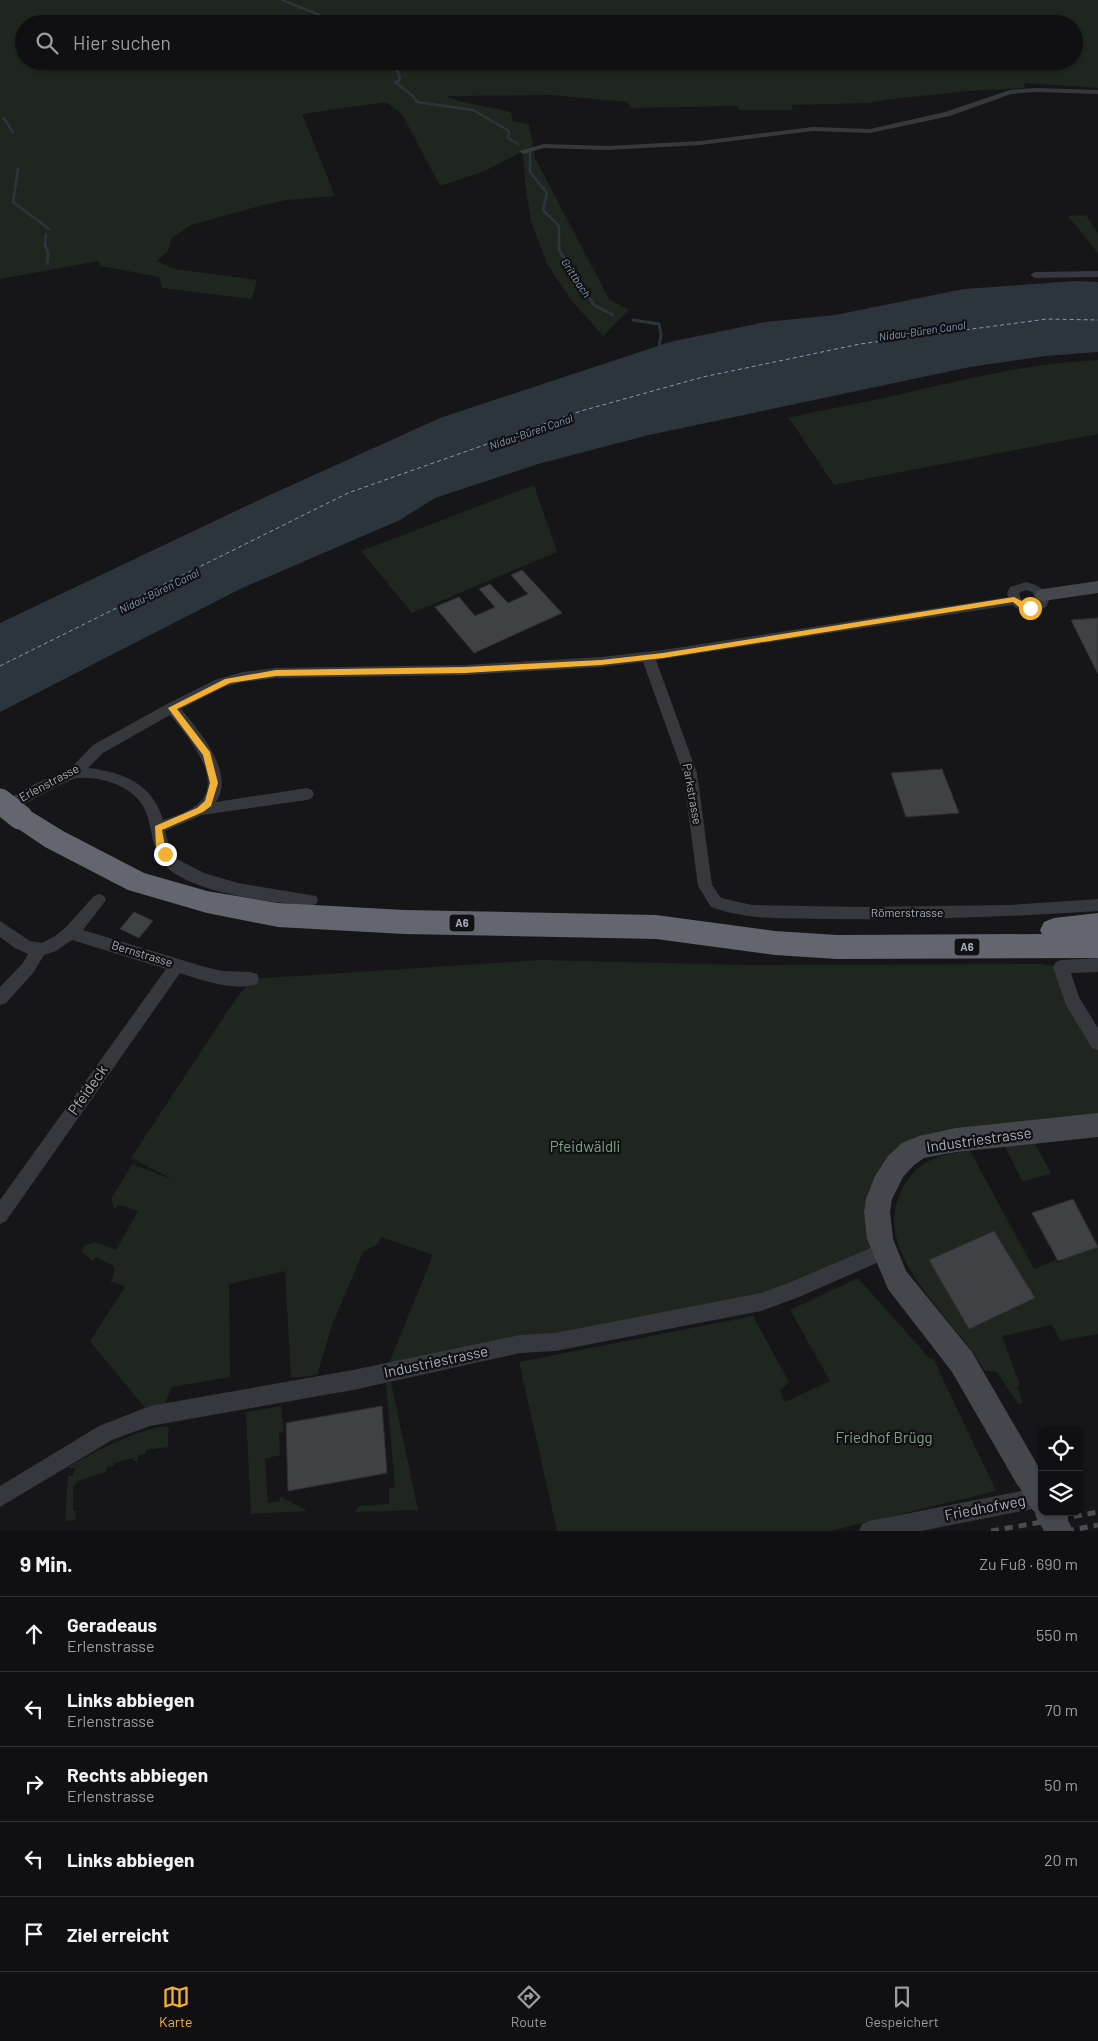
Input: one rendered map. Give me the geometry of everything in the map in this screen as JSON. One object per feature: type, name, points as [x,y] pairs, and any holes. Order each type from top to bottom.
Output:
[{"type":"highway","name":"A6","points":[[7,809],[54,839],[137,882],[172,893],[244,910],[278,915],[404,922],[656,927],[775,943],[1054,930],[1098,930]]},
{"type":"highway","points":[[1054,930],[1098,925]]},
{"type":"highway","name":"A6","points":[[836,939],[1098,946]]},
{"type":"main road","points":[[1043,595],[1098,587]]},
{"type":"main road","name":"Industriestrasse","points":[[1035,1486],[962,1362],[897,1280],[882,1252],[878,1236],[877,1215],[881,1191],[898,1164],[914,1150],[956,1140],[1098,1125]]},
{"type":"main road","points":[[1050,1516],[1059,1531]]},
{"type":"street","points":[[529,149],[607,148],[700,143],[812,129],[870,131],[947,114],[1010,92],[1034,90],[1098,92]]},
{"type":"street","points":[[1035,276],[1098,274]]},
{"type":"street","points":[[1022,586],[1036,589],[1043,595],[1044,602],[1035,608],[1026,607],[1014,600],[1013,593],[1022,586]]},
{"type":"street","name":"Erlenstrasse","points":[[7,809],[42,787],[76,772],[98,749],[220,684],[243,677],[261,674],[549,666],[648,657],[1014,600]]},
{"type":"street","name":"Parkstrasse","points":[[648,657],[690,773],[705,886],[716,903]]},
{"type":"street","points":[[172,708],[201,743],[211,766],[214,783],[212,796],[208,803],[200,810]]},
{"type":"street","points":[[76,772],[105,775],[129,784],[142,792],[150,803],[158,828],[160,846],[165,854],[182,870],[248,891],[311,900]]},
{"type":"street","points":[[158,828],[200,810],[307,794]]},
{"type":"street","points":[[0,928],[25,946],[39,950],[53,945],[69,932],[99,900]]},
{"type":"street","name":"Römerstrasse","points":[[716,903],[752,911],[854,913],[1009,911],[1098,904]]},
{"type":"street","name":"Bernstrasse","points":[[69,932],[222,978],[251,980]]},
{"type":"street","points":[[0,998],[28,968],[39,950]]},
{"type":"street","name":"Pfeideck","points":[[0,1215],[177,965]]},
{"type":"street","points":[[1098,965],[1061,967],[1072,1000],[1098,1043]]},
{"type":"street","name":"Industriestrasse","points":[[0,1497],[106,1432],[150,1416],[353,1380],[520,1344],[555,1342],[761,1302],[793,1291],[882,1252]]},
{"type":"street","name":"Friedhofweg","points":[[870,1531],[1035,1486]]},
{"type":"green space","points":[[0,0],[1098,0],[1098,88],[1024,83],[1025,88],[969,91],[868,103],[792,105],[792,110],[739,110],[737,106],[631,108],[628,102],[551,95],[446,96],[459,101],[511,112],[513,121],[529,124],[535,158],[609,299],[629,310],[603,336],[571,300],[547,264],[531,221],[525,182],[523,151],[485,171],[440,186],[402,114],[386,102],[302,114],[335,196],[287,200],[191,225],[172,238],[168,251],[157,261],[175,269],[257,280],[252,299],[162,288],[159,277],[101,266],[98,261],[0,279]]},
{"type":"green space","points":[[1086,215],[1098,233],[1098,253],[1068,216]]},
{"type":"green space","points":[[1098,360],[1098,434],[834,485],[789,418],[990,374],[1044,365]]},
{"type":"green space","points":[[534,485],[557,552],[412,613],[361,551]]},
{"type":"green space","name":"Pfeidwäldli","points":[[541,960],[747,965],[1041,964],[1061,967],[1098,1043],[1098,1125],[956,1140],[898,1164],[882,1252],[793,1291],[385,1373],[433,1255],[381,1237],[378,1244],[363,1252],[332,1325],[317,1375],[291,1378],[285,1271],[229,1284],[230,1377],[172,1387],[165,1403],[145,1408],[90,1341],[125,1287],[110,1281],[114,1275],[114,1266],[96,1257],[93,1261],[82,1252],[85,1245],[96,1242],[116,1250],[138,1211],[119,1205],[114,1209],[111,1199],[132,1164],[174,1180],[131,1158],[229,1009],[251,979]]},
{"type":"green space","points":[[1034,1142],[1051,1173],[1023,1182],[1004,1145]]},
{"type":"green space","points":[[970,1151],[1034,1269],[1056,1260],[1058,1263],[1062,1262],[1062,1260],[1098,1247],[1098,1334],[1060,1341],[1052,1325],[1002,1336],[1020,1385],[1017,1386],[1023,1403],[1018,1404],[997,1372],[985,1371],[921,1287],[907,1264],[897,1240],[894,1217],[900,1194],[912,1174],[926,1162]]},
{"type":"green space","name":"Friedhof Brügg","points":[[858,1278],[930,1359],[933,1358],[996,1491],[830,1531],[557,1531],[519,1362],[753,1316],[789,1382],[780,1391],[785,1402],[830,1381],[790,1310]]},
{"type":"green space","points":[[391,1382],[418,1510],[355,1512],[359,1506],[389,1504],[389,1489],[395,1487],[386,1383]]},
{"type":"green space","points":[[281,1406],[284,1432],[279,1433],[280,1455],[265,1459],[268,1503],[280,1501],[280,1497],[282,1497],[307,1511],[251,1514],[246,1412]]},
{"type":"green space","points":[[165,1426],[170,1429],[168,1432],[168,1447],[146,1450],[145,1454],[138,1455],[138,1461],[133,1461],[133,1458],[114,1463],[114,1466],[107,1467],[105,1472],[78,1481],[73,1487],[73,1511],[76,1511],[75,1520],[65,1521],[68,1476],[73,1476],[75,1468],[68,1467],[127,1437]]},
{"type":"water","name":"Nidau-Büren Canal","points":[[1076,281],[1098,282],[1098,352],[1046,356],[970,367],[649,435],[538,464],[435,498],[400,520],[240,589],[0,712],[0,623],[261,499],[440,418],[670,342],[765,322],[835,315],[964,289]]},
{"type":"building","points":[[522,570],[562,613],[474,653],[435,607],[459,597],[475,616],[495,607],[479,589],[490,584],[508,603],[528,594],[511,575]]},
{"type":"building","points":[[1098,618],[1098,674],[1071,620]]},
{"type":"building","points":[[942,769],[959,813],[906,817],[891,773]]},
{"type":"building","points":[[134,912],[153,921],[139,938],[120,929]]},
{"type":"building","points":[[1073,1199],[1098,1247],[1058,1261],[1032,1213]]},
{"type":"building","points":[[994,1231],[1035,1298],[969,1329],[929,1260]]},
{"type":"building","points":[[382,1406],[387,1473],[288,1491],[286,1423]]},
{"type":"waterway","name":"Grittbach","points":[[282,0],[320,15]]},
{"type":"waterway","name":"Grittbach","points":[[397,70],[400,77],[399,81],[395,82],[413,96],[417,102],[473,110],[509,131],[508,138],[518,144]]},
{"type":"waterway","points":[[4,118],[13,133]]},
{"type":"waterway","name":"Grittbach","points":[[530,152],[530,172],[547,193],[543,210],[559,226],[559,250],[594,305],[613,315]]},
{"type":"waterway","points":[[18,169],[13,202],[49,229]]},
{"type":"waterway","points":[[45,245],[46,234]]},
{"type":"waterway","points":[[45,245],[48,253],[47,263]]},
{"type":"waterway","points":[[633,320],[659,324],[661,335],[659,348]]},
{"type":"ferry route","points":[[0,666],[348,493],[581,411],[703,377],[860,344],[1047,319],[1098,320]]},
{"type":"railway","points":[[991,1531],[1098,1512]]},
{"type":"railway","points":[[1066,1531],[1098,1525]]},
{"type":"route","points":[[165,854],[160,846],[158,828],[200,810],[208,803],[212,796],[214,783],[211,766],[201,743],[172,708],[212,687],[228,681],[276,673],[465,670],[601,662],[663,655],[1014,600],[1030,608]]}]
